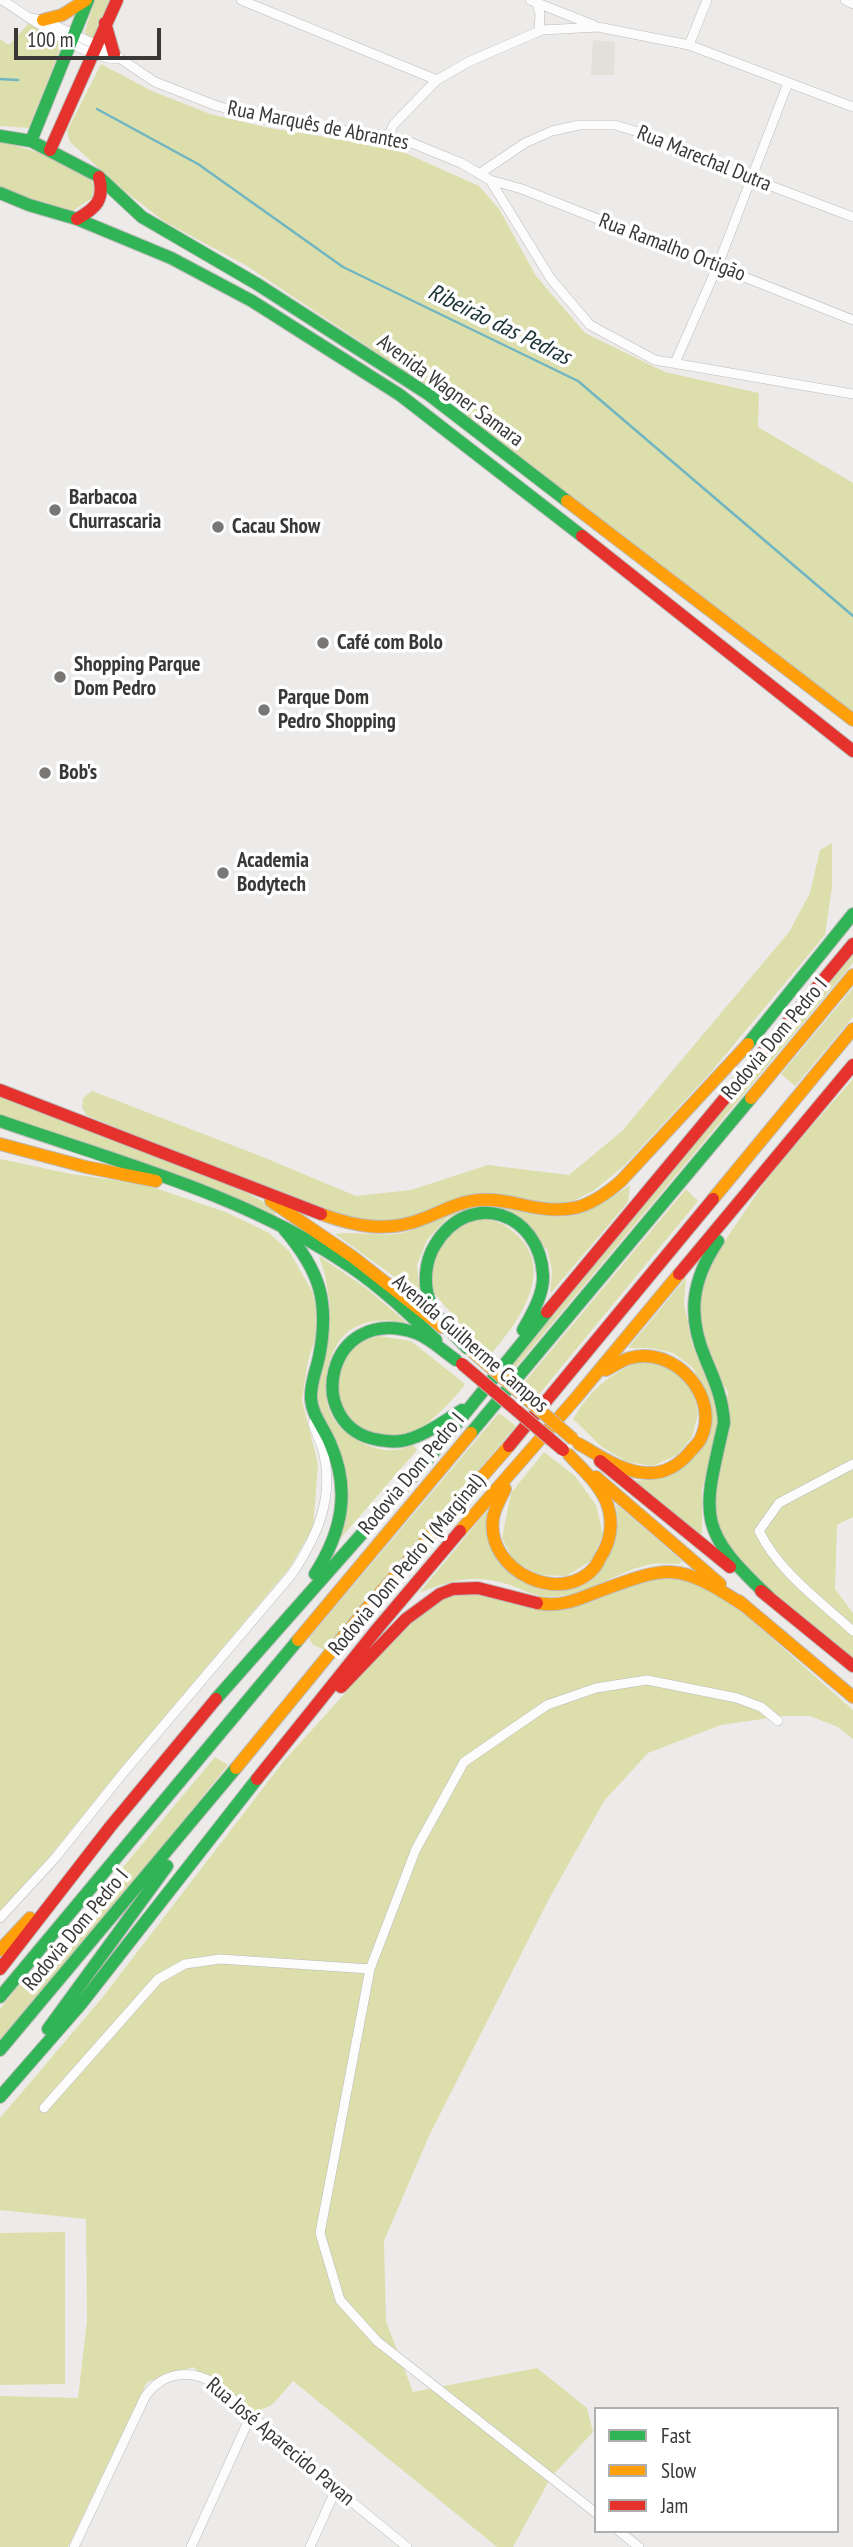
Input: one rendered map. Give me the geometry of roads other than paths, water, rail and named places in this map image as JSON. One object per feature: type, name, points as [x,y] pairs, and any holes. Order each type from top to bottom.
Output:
[{"type":"main road","points":[[37,19],[62,15],[87,0]]},
{"type":"main road","points":[[31,141],[87,0]]},
{"type":"main road","points":[[50,150],[117,0]]},
{"type":"main road","points":[[105,23],[116,56]]},
{"type":"main road","name":"Avenida Wagner Samara","points":[[0,136],[31,141],[98,176],[142,217],[257,284],[428,394],[853,720]]},
{"type":"main road","points":[[77,219],[101,202],[103,188],[98,176]]},
{"type":"main road","name":"Avenida Wagner Samara","points":[[0,193],[77,219],[171,258],[252,301],[400,395],[678,610],[853,751]]},
{"type":"main road","name":"Avenida Guilherme Campos","points":[[0,1090],[326,1216],[356,1225],[383,1229],[407,1225],[468,1201],[514,1202],[561,1210],[579,1208],[615,1187],[718,1079],[853,914]]},
{"type":"main road","points":[[0,1969],[32,1931],[84,1860],[192,1728],[474,1404],[502,1366],[853,944]]},
{"type":"main road","name":"Rodovia Dom Pedro I","points":[[0,1997],[853,975]]},
{"type":"main road","name":"Rodovia Dom Pedro I","points":[[0,2050],[367,1608],[488,1472],[853,1029]]},
{"type":"main road","name":"Rodovia Dom Pedro I (Marginal)","points":[[0,2095],[81,2004],[153,1915],[296,1729],[853,1065]]},
{"type":"main road","points":[[768,1596],[728,1557],[712,1529],[709,1500],[724,1411],[722,1397],[705,1358],[697,1330],[694,1286],[712,1248],[773,1170],[813,1111]]},
{"type":"main road","name":"Avenida Guilherme Campos","points":[[0,1121],[219,1199],[338,1258],[406,1311],[459,1362],[853,1697]]},
{"type":"main road","points":[[0,1144],[130,1177],[179,1184]]},
{"type":"main road","name":"Avenida Guilherme Campos","points":[[227,1178],[281,1206],[353,1257],[853,1666]]},
{"type":"main road","points":[[470,1350],[430,1303],[426,1284],[427,1261],[436,1239],[449,1224],[462,1215],[479,1211],[512,1219],[530,1234],[541,1255],[543,1277],[530,1317],[502,1366]]},
{"type":"main road","points":[[281,1625],[330,1552],[340,1525],[343,1505],[337,1458],[311,1401],[311,1382],[318,1361],[326,1316],[322,1290],[313,1267],[284,1229]]},
{"type":"main road","points":[[459,1362],[415,1333],[394,1328],[373,1328],[346,1344],[336,1360],[331,1377],[332,1396],[346,1425],[361,1436],[377,1441],[396,1442],[412,1438],[474,1404]]},
{"type":"main road","points":[[576,1398],[618,1362],[632,1356],[658,1356],[679,1365],[691,1377],[701,1392],[705,1409],[704,1429],[691,1453],[660,1473],[648,1474],[624,1469],[576,1441]]},
{"type":"main road","points":[[527,1455],[495,1507],[492,1518],[493,1536],[500,1554],[518,1575],[556,1585],[571,1581],[596,1565],[605,1553],[612,1526],[601,1493],[566,1453]]},
{"type":"main road","points":[[296,1729],[368,1662],[412,1614],[432,1598],[453,1589],[474,1588],[504,1592],[528,1601],[552,1605],[576,1600],[638,1576],[673,1569],[707,1581],[745,1606]]},
{"type":"main road","points":[[0,2095],[155,1885],[197,1816]]},
{"type":"main road","points":[[0,1950],[84,1860]]},
{"type":"street","name":"Rua Marquês de Abrantes","points":[[2,0],[72,38],[116,56],[155,82],[217,106],[271,120],[388,136],[461,163],[490,180],[551,279],[590,326],[655,359],[853,394]]},
{"type":"street","points":[[241,0],[437,80]]},
{"type":"street","points":[[689,45],[707,0]]},
{"type":"street","points":[[845,0],[853,4]]},
{"type":"street","points":[[534,2],[540,14],[539,31]]},
{"type":"street","points":[[534,2],[598,27],[689,45],[853,107]]},
{"type":"street","points":[[388,136],[394,124],[437,80],[468,62],[539,31],[598,27]]},
{"type":"street","points":[[676,363],[718,265],[788,83]]},
{"type":"street","name":"Rua Marechal Dutra","points":[[480,174],[525,143],[552,131],[579,125],[615,125],[652,136],[750,178],[853,217]]},
{"type":"street","name":"Rua Ramalho Ortigão","points":[[490,180],[522,188],[853,320]]},
{"type":"street","points":[[0,1918],[55,1857],[292,1574],[310,1546],[325,1505],[327,1480],[323,1452],[312,1417],[311,1401]]},
{"type":"street","points":[[853,1464],[779,1503],[759,1531],[768,1549],[790,1573],[853,1630]]},
{"type":"street","points":[[594,2511],[377,2341],[340,2300],[320,2233],[370,1969],[416,1849],[464,1762],[547,1705],[596,1688],[648,1680],[737,1698],[761,1707],[778,1721]]},
{"type":"street","points":[[44,2108],[158,1979],[185,1964],[220,1959],[370,1969]]},
{"type":"street","name":"Rua José Aparecido Pavan","points":[[74,2547],[145,2397],[159,2382],[178,2375],[201,2376],[214,2383],[407,2547]]},
{"type":"street","points":[[191,2547],[251,2414]]},
{"type":"street","points":[[310,2547],[336,2489]]},
{"type":"street","points":[[622,2533],[639,2547]]},
{"type":"waterway","name":"Ribeirão das Pedras","points":[[0,79],[18,80]]},
{"type":"waterway","name":"Ribeirão das Pedras","points":[[97,109],[198,164],[343,267],[578,381],[853,616]]},
{"type":"place","name":"Barbacoa Churrascaria","points":[[55,510]]},
{"type":"place","name":"Cacau Show","points":[[218,527]]},
{"type":"place","name":"Café com Bolo","points":[[323,643]]},
{"type":"place","name":"Shopping Parque Dom Pedro","points":[[60,677]]},
{"type":"place","name":"Parque Dom Pedro Shopping","points":[[264,710]]},
{"type":"place","name":"Bob's","points":[[45,773]]},
{"type":"place","name":"Academia Bodytech","points":[[223,873]]}]
